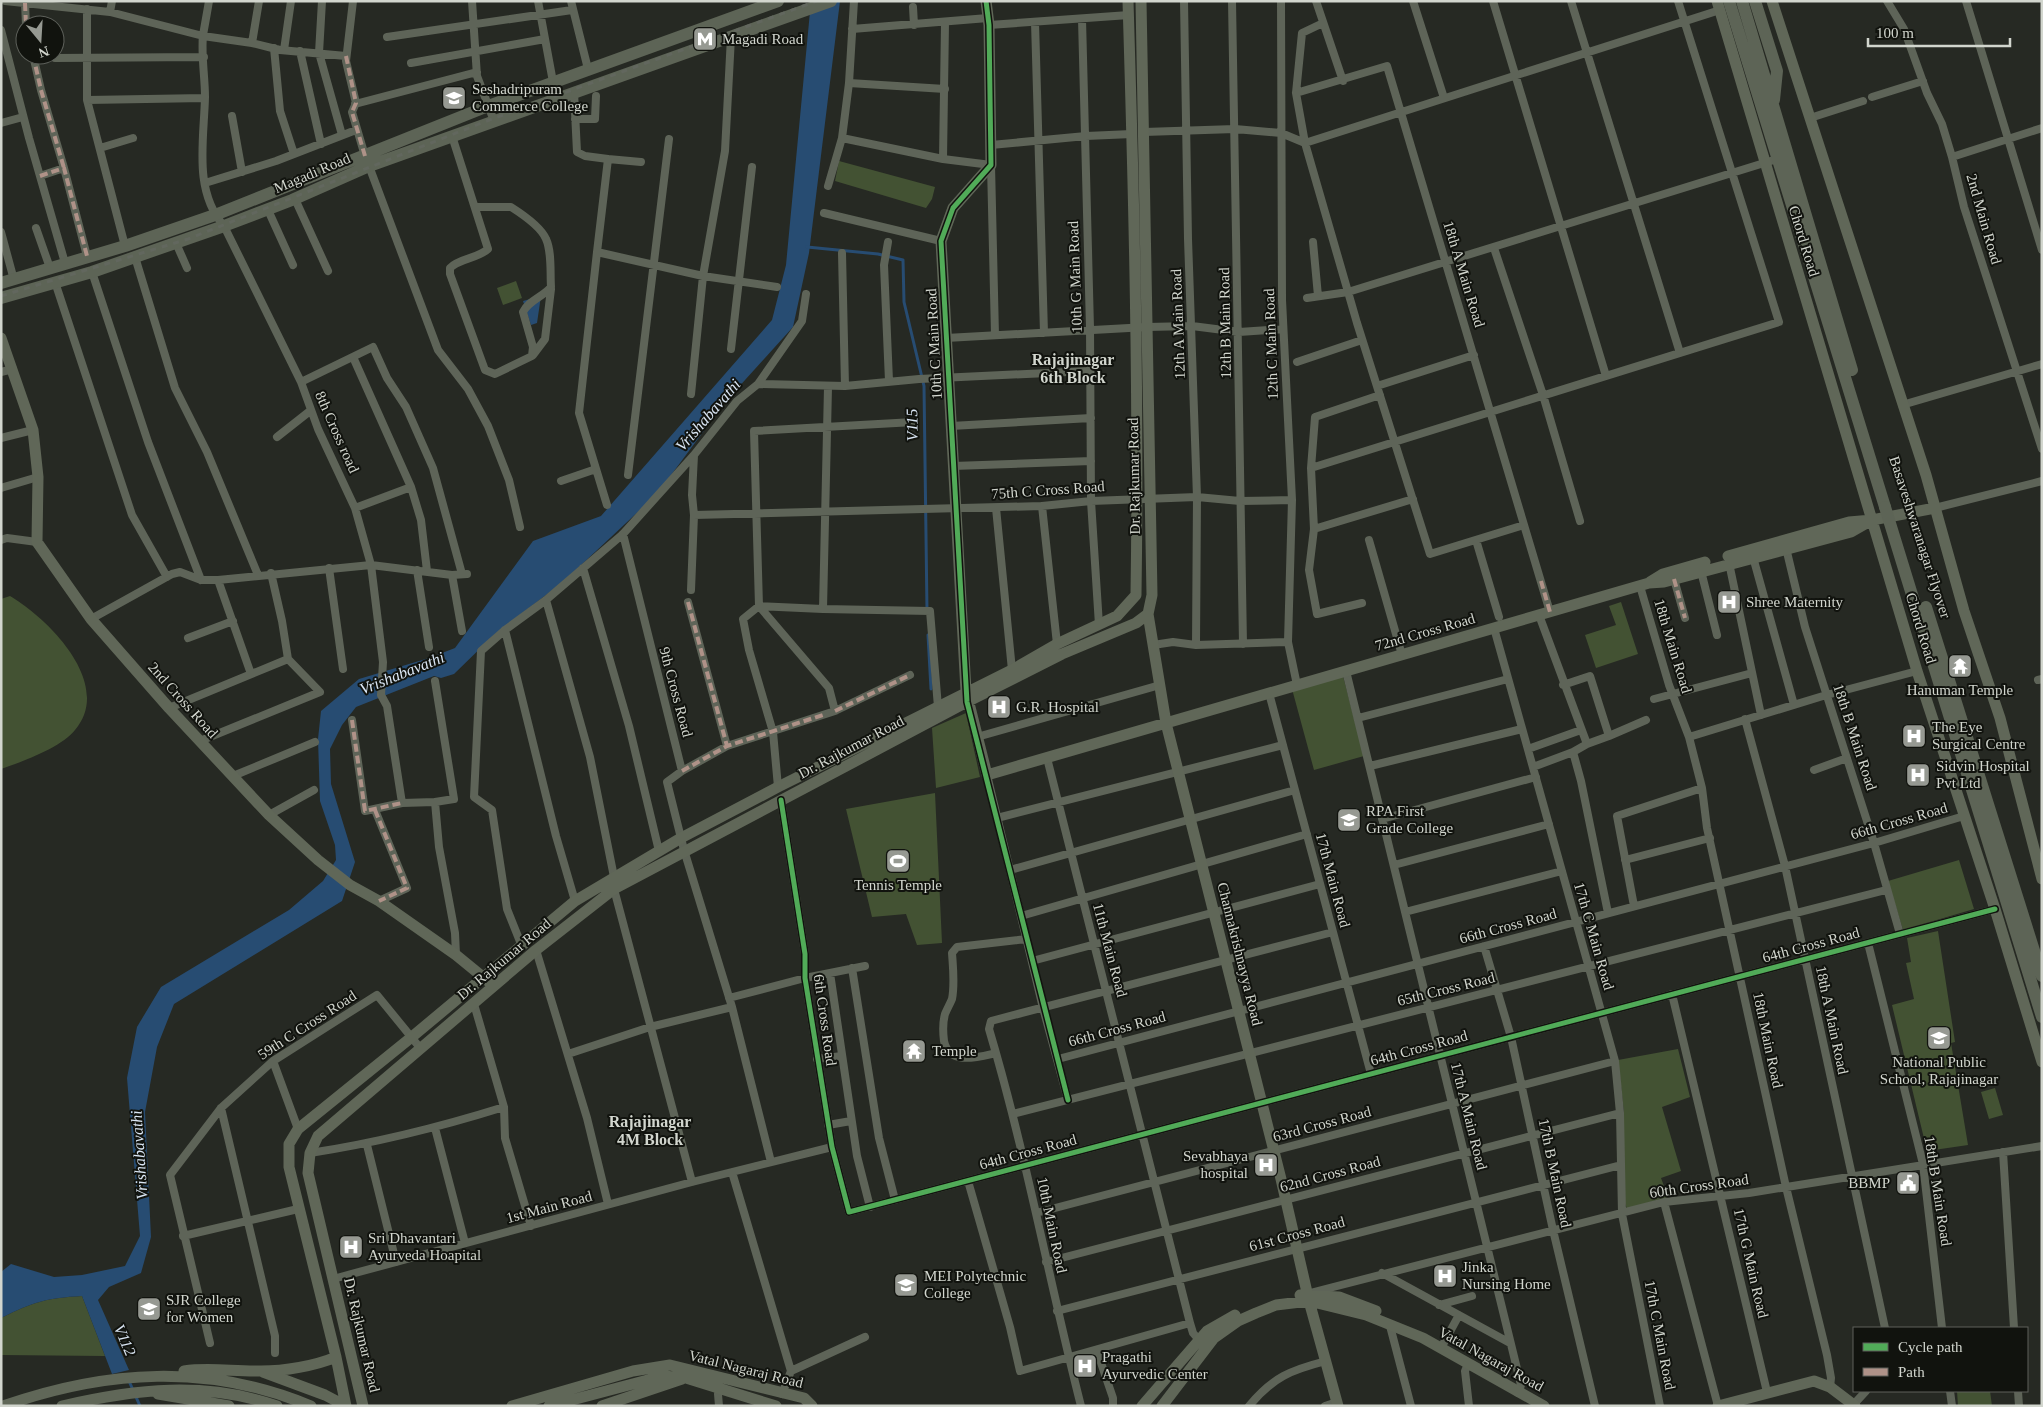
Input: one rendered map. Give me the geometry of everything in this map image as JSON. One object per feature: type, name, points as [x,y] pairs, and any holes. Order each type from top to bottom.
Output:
[{"type":"main road","name":"Magadi Road","points":[[1,298],[135,258],[268,210],[295,199],[367,161],[488,106],[588,68],[778,1]]},
{"type":"main road","name":"Magadi Road","points":[[8,281],[87,256],[126,246],[367,161],[452,136],[831,1]]},
{"type":"main road","points":[[986,1],[989,22],[991,165]]},
{"type":"main road","name":"Dr. Rajkumar Road","points":[[1128,1],[1138,133]]},
{"type":"main road","name":"Dr. Rajkumar Road","points":[[363,1406],[308,1173],[310,1154],[318,1136],[614,883],[658,851],[778,787],[938,707],[966,697],[1062,654],[1136,624],[1148,614],[1152,595],[1143,499],[1138,133],[1141,1]]},
{"type":"main road","points":[[1729,1],[1762,111]]},
{"type":"main road","points":[[1742,1],[1771,160]]},
{"type":"main road","points":[[1755,1],[1778,71],[1762,111]]},
{"type":"main road","points":[[1772,1],[1935,508],[1964,611],[2000,718],[2042,879]]},
{"type":"main road","points":[[1718,6],[1762,111]]},
{"type":"main road","name":"Basaveshwaranagar Flyover","points":[[1762,111],[2042,976]]},
{"type":"main road","name":"Basaveshwaranagar Flyover","points":[[1771,160],[1889,506],[2042,1017]]},
{"type":"main road","name":"Chord Road","points":[[1771,160],[1776,203],[1917,672],[2041,1055]]},
{"type":"main road","name":"10th C Main Road","points":[[987,775],[966,697],[941,241],[953,208],[991,165]]},
{"type":"main road","points":[[1,338],[33,430],[38,477],[37,542]]},
{"type":"main road","name":"Dr. Rajkumar Road","points":[[346,1406],[336,1357],[289,1166],[289,1144],[298,1129],[485,978],[522,944],[575,901],[684,850],[781,800],[1057,644],[1117,616],[1136,595],[1143,499]]},
{"type":"main road","points":[[1667,578],[1849,522],[1872,520],[1935,508]]},
{"type":"main road","name":"72nd Cross Road","points":[[987,775],[1346,671],[1496,623],[1545,613],[1667,578],[1851,532],[1872,520]]},
{"type":"main road","name":"2nd Cross Road","points":[[37,542],[91,619],[169,708],[269,815],[318,860],[350,885],[379,901],[456,955],[485,978],[493,987]]},
{"type":"main road","points":[[1134,599],[1148,614]]},
{"type":"main road","name":"Channakrishnayya Road","points":[[1148,614],[1166,723],[1274,1150],[1308,1298],[1338,1404]]},
{"type":"main road","name":"Vatal Nagaraj Road","points":[[1162,1406],[1203,1350],[1222,1332],[1238,1321],[1276,1305],[1308,1298],[1366,1315],[1423,1338],[1544,1406]]},
{"type":"main road","name":"Vatal Nagaraj Road","points":[[1142,1406],[1207,1331],[1253,1307],[1274,1299],[1346,1298],[1419,1332],[1423,1338]]},
{"type":"main road","points":[[3,1406],[102,1379],[160,1375],[214,1368],[262,1371],[325,1362],[336,1357]]},
{"type":"main road","name":"Vatal Nagaraj Road","points":[[512,1406],[633,1371],[670,1365],[804,1398],[812,1406]]},
{"type":"main road","points":[[262,1371],[325,1395],[346,1406]]},
{"type":"main road","points":[[160,1375],[198,1377],[243,1383],[311,1406]]},
{"type":"main road","name":"Vatal Nagaraj Road","points":[[549,1406],[663,1376],[686,1378],[721,1387],[776,1406]]},
{"type":"main road","points":[[602,1406],[686,1378]]},
{"type":"main road","points":[[1718,1406],[1750,1401],[1767,1392],[1814,1381],[1830,1387],[1854,1405]]},
{"type":"main road","points":[[62,1406],[116,1394],[175,1389],[216,1391],[277,1406]]},
{"type":"main road","points":[[144,1392],[197,1403],[229,1406]]},
{"type":"street","points":[[5,1],[110,12],[203,36],[284,50],[346,56]]},
{"type":"street","points":[[110,12],[112,1]]},
{"type":"street","points":[[209,1],[203,36],[204,98],[201,153],[205,183],[214,215]]},
{"type":"street","points":[[252,43],[259,1]]},
{"type":"street","points":[[284,50],[291,1]]},
{"type":"street","points":[[322,1],[319,53],[342,135]]},
{"type":"street","points":[[353,1],[346,56],[356,104],[352,112],[356,130],[438,350],[468,389],[488,426],[509,480],[520,528]]},
{"type":"street","points":[[472,1],[477,72],[494,121]]},
{"type":"street","points":[[538,1],[553,82]]},
{"type":"street","points":[[828,186],[842,138],[854,1]]},
{"type":"street","name":"12th A Main Road","points":[[1184,1],[1188,239],[1197,497],[1196,645]]},
{"type":"street","name":"12th B Main Road","points":[[1232,1],[1243,644]]},
{"type":"street","name":"12th C Main Road","points":[[1281,1],[1283,329],[1292,500],[1288,642],[1297,685]]},
{"type":"street","points":[[1316,1],[1343,81]]},
{"type":"street","points":[[1413,1],[1444,98]]},
{"type":"street","points":[[1493,1],[1606,376]]},
{"type":"street","points":[[1571,1],[1589,52],[1680,353]]},
{"type":"street","points":[[1311,468],[1779,322],[1678,1]]},
{"type":"street","name":"2nd Main Road","points":[[1887,1],[1904,29],[1942,124],[1964,207],[2042,449]]},
{"type":"street","points":[[1966,1],[2042,250]]},
{"type":"street","points":[[24,3],[25,15]]},
{"type":"street","points":[[387,37],[540,15],[572,5],[588,68]]},
{"type":"street","points":[[991,146],[1086,136],[1235,129],[1281,133],[1305,143],[1684,22],[1718,6]]},
{"type":"street","points":[[913,7],[914,25]]},
{"type":"street","points":[[87,9],[88,100],[126,246]]},
{"type":"street","points":[[852,29],[945,22],[1035,22],[1129,15]]},
{"type":"street","name":"10th G Main Road","points":[[1082,19],[1090,328],[1091,500],[1100,624]]},
{"type":"street","points":[[943,159],[945,22]]},
{"type":"street","points":[[1035,22],[1044,333]]},
{"type":"street","points":[[1323,23],[1302,33],[1296,93],[1305,143],[1362,340],[1430,554],[1524,525]]},
{"type":"street","points":[[1,30],[23,117],[65,263]]},
{"type":"street","points":[[691,394],[703,276],[725,151],[731,37]]},
{"type":"street","points":[[411,63],[545,39]]},
{"type":"street","points":[[274,48],[280,111],[294,154]]},
{"type":"street","points":[[300,51],[321,144]]},
{"type":"street","points":[[65,58],[204,57]]},
{"type":"street","points":[[35,65],[87,256]]},
{"type":"street","name":"18th A Main Road","points":[[1296,93],[1343,81],[1387,66],[1541,581],[1545,613],[1563,685],[1586,744]]},
{"type":"street","points":[[356,104],[477,72]]},
{"type":"street","points":[[1872,97],[1923,80]]},
{"type":"street","points":[[848,83],[945,89]]},
{"type":"street","points":[[574,92],[578,152],[586,156],[641,162]]},
{"type":"street","points":[[576,119],[595,118],[596,96]]},
{"type":"street","points":[[88,100],[204,98]]},
{"type":"street","points":[[1810,118],[1863,101]]},
{"type":"street","points":[[232,116],[242,172]]},
{"type":"street","points":[[1,123],[23,117]]},
{"type":"street","points":[[1952,157],[2042,128]]},
{"type":"street","points":[[205,183],[294,154],[356,130]]},
{"type":"street","points":[[452,136],[488,249],[483,253],[454,264],[450,268],[450,274],[485,370],[496,374],[532,356],[545,338],[551,287],[548,248],[546,238],[539,230],[511,207],[476,207]]},
{"type":"street","points":[[100,148],[133,138]]},
{"type":"street","points":[[628,475],[670,138]]},
{"type":"street","points":[[842,138],[943,159],[991,165],[995,335]]},
{"type":"street","points":[[607,504],[579,413],[608,159]]},
{"type":"street","points":[[1307,298],[1348,292],[1446,263],[1771,160]]},
{"type":"street","points":[[731,349],[752,167]]},
{"type":"street","points":[[40,176],[64,168]]},
{"type":"street","points":[[295,199],[328,271]]},
{"type":"street","points":[[268,210],[293,265]]},
{"type":"street","points":[[824,214],[941,241]]},
{"type":"street","name":"8th Cross road","points":[[214,215],[224,226],[301,382],[310,411],[355,508],[370,565],[383,662],[381,694],[388,706],[402,802]]},
{"type":"street","points":[[36,228],[50,268]]},
{"type":"street","points":[[1,232],[8,281]]},
{"type":"street","points":[[888,242],[885,256],[889,381]]},
{"type":"street","points":[[1313,242],[1318,296]]},
{"type":"street","points":[[176,243],[187,268]]},
{"type":"street","points":[[1494,248],[1543,395],[1580,521]]},
{"type":"street","points":[[597,252],[653,263],[703,276],[777,288]]},
{"type":"street","points":[[842,253],[845,386]]},
{"type":"street","points":[[135,258],[175,388],[207,452],[258,575]]},
{"type":"street","points":[[92,272],[148,442],[202,580]]},
{"type":"street","points":[[55,282],[132,515],[167,577]]},
{"type":"street","points":[[532,356],[533,347],[523,318],[523,312],[526,306],[546,294],[551,287]]},
{"type":"street","points":[[522,944],[507,909],[492,810],[474,797],[480,651],[546,600],[623,534],[694,456],[737,401],[758,384],[802,321],[806,294]]},
{"type":"street","points":[[946,338],[1044,333],[1090,328],[1192,326],[1239,332],[1283,329]]},
{"type":"street","points":[[1297,362],[1362,340]]},
{"type":"street","points":[[91,619],[167,577],[180,572],[202,580],[218,580],[370,565],[452,575],[465,574],[433,468],[406,407],[387,378],[373,348],[301,382]]},
{"type":"street","points":[[1377,386],[1474,355]]},
{"type":"street","points":[[353,357],[412,487],[421,520],[427,571]]},
{"type":"street","points":[[1902,405],[2042,364]]},
{"type":"street","points":[[1,372],[13,369]]},
{"type":"street","points":[[758,384],[828,387],[919,379],[1090,371]]},
{"type":"street","points":[[823,609],[827,512],[828,387]]},
{"type":"street","points":[[1362,603],[1317,614],[1309,570],[1314,530],[1311,468],[1315,418],[1380,396]]},
{"type":"street","points":[[276,437],[310,411]]},
{"type":"street","points":[[951,426],[1091,418]]},
{"type":"street","points":[[836,711],[829,688],[759,606],[754,430],[828,428],[914,422]]},
{"type":"street","points":[[1,438],[33,430]]},
{"type":"street","points":[[691,590],[694,456]]},
{"type":"street","points":[[953,466],[1091,461]]},
{"type":"street","points":[[561,481],[596,470]]},
{"type":"street","points":[[1,488],[38,477]]},
{"type":"street","points":[[1935,508],[2042,481]]},
{"type":"street","points":[[355,508],[412,487]]},
{"type":"street","name":"75th C Cross Road","points":[[694,515],[996,508],[1042,506],[1091,500],[1197,497],[1240,501],[1292,500]]},
{"type":"street","points":[[1314,530],[1413,499]]},
{"type":"street","points":[[1042,506],[1057,644]]},
{"type":"street","points":[[996,508],[1012,670]]},
{"type":"street","name":"9th Cross Road","points":[[623,534],[652,658],[682,771]]},
{"type":"street","points":[[1,540],[7,538],[37,542]]},
{"type":"street","points":[[1369,540],[1402,654]]},
{"type":"street","name":"17th C Main Road","points":[[1476,540],[1508,679],[1615,1060],[1620,1113],[1622,1214],[1660,1406]]},
{"type":"street","name":"18th B Main Road","points":[[1786,548],[1805,627],[1874,843],[1900,934]]},
{"type":"street","points":[[1753,557],[1794,705]]},
{"type":"street","points":[[1729,563],[1761,715]]},
{"type":"street","points":[[329,568],[343,670]]},
{"type":"street","points":[[583,568],[629,726],[658,851]]},
{"type":"street","points":[[417,570],[429,647]]},
{"type":"street","points":[[1701,571],[1717,635]]},
{"type":"street","points":[[200,742],[320,692],[288,659],[282,621],[271,574]]},
{"type":"street","points":[[452,575],[462,631]]},
{"type":"street","points":[[1667,578],[1685,618]]},
{"type":"street","points":[[218,580],[251,674]]},
{"type":"street","name":"18th Main Road","points":[[1645,584],[1672,693],[1689,737],[1702,788],[1710,838],[1786,1187],[1827,1355],[1831,1378],[1830,1387]]},
{"type":"street","points":[[546,600],[590,757],[614,883],[650,1027],[692,1182]]},
{"type":"street","points":[[688,602],[727,746]]},
{"type":"street","points":[[778,787],[772,732],[742,618],[759,606],[926,611],[938,707]]},
{"type":"street","points":[[188,638],[233,622]]},
{"type":"street","points":[[505,630],[556,836],[575,901]]},
{"type":"street","points":[[1153,646],[1173,642],[1196,645],[1288,642]]},
{"type":"street","points":[[169,708],[288,659]]},
{"type":"street","name":"17th A Main Road","points":[[1346,671],[1488,1246],[1521,1385],[1518,1393]]},
{"type":"street","points":[[1689,737],[1827,695],[1917,672]]},
{"type":"street","points":[[1654,699],[1752,673]]},
{"type":"street","points":[[771,1162],[730,998],[684,850],[667,782],[682,771],[727,746],[836,711],[910,675]]},
{"type":"street","points":[[1563,685],[1590,676],[1609,736]]},
{"type":"street","points":[[1358,718],[1508,679]]},
{"type":"street","points":[[352,720],[362,801],[365,811],[402,802],[435,802],[454,799],[435,681]]},
{"type":"street","points":[[977,737],[1160,685]]},
{"type":"street","name":"17th Main Road","points":[[1269,693],[1371,1074]]},
{"type":"street","name":"18th A Main Road","points":[[1745,719],[1786,866],[1794,913],[1885,1327]]},
{"type":"street","points":[[1533,767],[1573,752],[1586,744],[1646,720]]},
{"type":"street","points":[[1370,766],[1522,728]]},
{"type":"street","points":[[1528,749],[1581,730]]},
{"type":"street","points":[[233,776],[316,742]]},
{"type":"street","points":[[997,818],[1283,745]]},
{"type":"street","points":[[1573,752],[1581,781],[1608,913]]},
{"type":"street","name":"11th Main Road","points":[[1046,758],[1107,991],[1190,1324]]},
{"type":"street","points":[[1814,770],[1847,758]]},
{"type":"street","points":[[987,775],[1043,1008],[1068,1100]]},
{"type":"street","points":[[1382,819],[1536,777]]},
{"type":"street","points":[[1634,906],[1617,816],[1702,788]]},
{"type":"street","points":[[269,815],[314,790]]},
{"type":"street","points":[[1010,870],[1295,790]]},
{"type":"street","name":"6th Cross Road","points":[[781,800],[805,954],[805,978],[817,1060],[832,1147],[849,1212]]},
{"type":"street","points":[[435,802],[439,847],[455,933],[456,955]]},
{"type":"street","points":[[375,810],[407,888],[379,901]]},
{"type":"street","name":"66th Cross Road","points":[[1058,1059],[1874,843],[1964,816]]},
{"type":"street","points":[[1394,865],[1549,824]]},
{"type":"street","points":[[1021,916],[1307,834]]},
{"type":"street","points":[[1625,860],[1710,838]]},
{"type":"street","points":[[1405,912],[1562,871]]},
{"type":"street","points":[[1032,961],[1320,884]]},
{"type":"street","name":"65th Cross Road","points":[[1013,1114],[1886,890]]},
{"type":"street","name":"64th Cross Road","points":[[849,1212],[1995,909]]},
{"type":"street","points":[[1043,1008],[1333,932]]},
{"type":"street","points":[[996,1053],[971,1058],[958,1057],[951,1055],[946,1048],[943,1036],[945,1014],[951,1000],[954,981],[952,953],[957,947],[1026,939]]},
{"type":"street","name":"18th B Main Road","points":[[1868,942],[1923,1164],[1942,1327]]},
{"type":"street","name":"17th B Main Road","points":[[1484,946],[1511,1037],[1545,1184],[1553,1230],[1595,1406]]},
{"type":"street","points":[[536,950],[587,1118],[608,1204]]},
{"type":"street","points":[[730,998],[805,978],[865,966]]},
{"type":"street","points":[[852,968],[878,1138],[895,1200]]},
{"type":"street","points":[[830,973],[851,1121],[857,1156],[870,1207]]},
{"type":"street","name":"17th G Main Road","points":[[1672,994],[1767,1392]]},
{"type":"street","name":"59th C Cross Road","points":[[210,1343],[170,1175],[221,1108],[273,1061],[377,995],[413,1036]]},
{"type":"street","points":[[474,1004],[504,1108],[505,1138],[531,1226]]},
{"type":"street","points":[[568,1054],[650,1027],[732,1007]]},
{"type":"street","name":"10th Main Road","points":[[1043,1008],[991,1022],[989,1029],[1013,1114],[1057,1311],[1081,1406]]},
{"type":"street","points":[[413,1036],[421,1048]]},
{"type":"street","points":[[817,1060],[842,1056]]},
{"type":"street","name":"63rd Cross Road","points":[[1036,1213],[1615,1060]]},
{"type":"street","points":[[273,1061],[298,1129]]},
{"type":"street","points":[[221,1108],[275,1336],[275,1353]]},
{"type":"street","points":[[310,1154],[367,1145],[504,1108]]},
{"type":"street","name":"62nd Cross Road","points":[[1046,1262],[1620,1113]]},
{"type":"street","points":[[828,1125],[851,1121]]},
{"type":"street","points":[[435,1128],[465,1243]]},
{"type":"street","points":[[367,1145],[396,1262]]},
{"type":"street","name":"60th Cross Road","points":[[1308,1298],[1382,1273],[1664,1202],[1853,1178],[1923,1164],[2042,1146]]},
{"type":"street","name":"1st Main Road","points":[[334,1279],[608,1204],[832,1147]]},
{"type":"street","points":[[2003,1152],[2014,1327]]},
{"type":"street","name":"61st Cross Road","points":[[1057,1311],[1621,1165]]},
{"type":"street","points":[[732,1172],[791,1372],[782,1394]]},
{"type":"street","points":[[968,1181],[1010,1328],[1020,1371],[1190,1324],[1193,1333],[1199,1340]]},
{"type":"street","points":[[1664,1202],[1718,1406]]},
{"type":"street","points":[[183,1236],[247,1222],[298,1208]]},
{"type":"street","points":[[1382,1273],[1510,1343]]},
{"type":"street","points":[[1439,1305],[1472,1296]]},
{"type":"street","points":[[1441,1348],[1459,1315]]},
{"type":"street","points":[[1390,1326],[1411,1406]]},
{"type":"street","points":[[791,1372],[865,1337]]},
{"type":"street","points":[[1097,1351],[1113,1398],[1113,1406]]},
{"type":"street","points":[[1249,1406],[1260,1392],[1292,1370],[1326,1362]]},
{"type":"street","points":[[1468,1364],[1465,1372],[1469,1406]]},
{"type":"street","points":[[719,1406],[718,1394],[721,1387]]},
{"type":"street","points":[[1854,1405],[1865,1392]]},
{"type":"street","points":[[1950,1392],[1952,1406]]},
{"type":"street","points":[[2018,1392],[2019,1406]]},
{"type":"street","points":[[1325,1406],[1338,1404]]},
{"type":"green space","points":[[839,161],[935,187],[932,199],[926,208],[835,181]]},
{"type":"green space","points":[[516,281],[522,298],[503,305],[497,288]]},
{"type":"green space","points":[[10,596],[26,606],[58,636],[72,654],[82,673],[87,693],[85,712],[75,730],[69,736],[41,753],[1,769],[1,599]]},
{"type":"green space","points":[[1621,602],[1638,654],[1596,668],[1585,635],[1616,625],[1609,606]]},
{"type":"green space","points":[[1343,676],[1364,756],[1314,770],[1292,689]]},
{"type":"green space","points":[[966,713],[980,777],[936,788],[932,728]]},
{"type":"green space","name":"Tennis Temple","points":[[935,793],[942,943],[917,945],[906,914],[872,917],[846,809]]},
{"type":"green space","points":[[1959,860],[1974,909],[1903,930],[1888,881]]},
{"type":"green space","points":[[1938,931],[1955,1042],[1951,1043],[1968,1145],[1927,1151],[1892,1005],[1914,999],[1906,963],[1911,962],[1907,938]]},
{"type":"green space","points":[[1678,1049],[1690,1097],[1662,1107],[1681,1171],[1661,1178],[1668,1197],[1627,1209],[1624,1200],[1624,1112],[1618,1060]]},
{"type":"green space","points":[[1995,1088],[2003,1115],[1989,1119],[1981,1092]]},
{"type":"green space","points":[[82,1296],[105,1356],[1,1355],[1,1318],[40,1302]]},
{"type":"green space","points":[[1957,1392],[1990,1392],[1992,1406],[1958,1406]]},
{"type":"water","name":"Vrishabavathi","points":[[811,1],[840,1],[809,253],[793,327],[726,401],[657,494],[563,582],[495,634],[454,674],[441,678],[434,676],[356,707],[342,725],[330,749],[331,784],[355,862],[342,901],[174,1004],[157,1047],[145,1112],[151,1237],[141,1273],[109,1287],[98,1300],[129,1370],[112,1374],[82,1296],[40,1302],[1,1318],[1,1272],[11,1264],[54,1277],[82,1275],[125,1266],[140,1236],[127,1078],[137,1027],[161,987],[289,910],[323,881],[336,860],[335,845],[320,801],[318,739],[321,711],[359,679],[429,658],[455,648],[533,541],[601,516],[772,320],[786,265]]},
{"type":"water","points":[[541,296],[537,323],[531,325],[523,301]]},
{"type":"waterway","name":"V115","points":[[807,247],[878,254],[903,260],[904,302],[924,386],[927,611]]},
{"type":"waterway","name":"V115","points":[[928,635],[931,689]]},
{"type":"waterway","name":"V112","points":[[129,1381],[140,1406]]},
{"type":"railway","points":[[1,296],[188,239],[484,122],[817,1]]},
{"type":"marked path","points":[[25,3],[26,15]]},
{"type":"marked path","points":[[346,56],[356,103],[352,112],[365,156]]},
{"type":"marked path","points":[[35,65],[64,168]]},
{"type":"marked path","points":[[40,176],[64,168],[87,256]]},
{"type":"marked path","points":[[1674,579],[1685,618]]},
{"type":"marked path","points":[[1541,581],[1550,612]]},
{"type":"marked path","points":[[688,602],[727,746]]},
{"type":"marked path","points":[[835,711],[910,675]]},
{"type":"marked path","points":[[682,771],[727,746],[826,714]]},
{"type":"marked path","points":[[352,720],[365,811],[402,803]]},
{"type":"marked path","points":[[375,810],[407,888],[379,901]]},
{"type":"cycle path","points":[[986,1],[989,25],[991,165],[953,208],[941,241],[967,702],[1068,1100]]},
{"type":"cycle path","points":[[781,800],[805,954],[805,978],[832,1147],[849,1212],[1995,909]]},
{"type":"place","name":"Magadi Road","points":[[705,39]]},
{"type":"place","name":"Seshadripuram Commerce College","points":[[454,98]]},
{"type":"place","name":"Shree Maternity","points":[[1729,602]]},
{"type":"place","name":"Hanuman Temple","points":[[1960,666]]},
{"type":"place","name":"G.R. Hospital","points":[[999,707]]},
{"type":"place","name":"The Eye Surgical Centre","points":[[1914,736]]},
{"type":"place","name":"Sidvin Hospital Pvt Ltd","points":[[1918,775]]},
{"type":"place","name":"RPA First Grade College","points":[[1349,820]]},
{"type":"place","name":"Tennis Temple","points":[[898,861]]},
{"type":"place","name":"National Public School, Rajajinagar","points":[[1939,1038]]},
{"type":"place","name":"Temple","points":[[914,1051]]},
{"type":"place","name":"Sevabhaya hospital","points":[[1266,1165]]},
{"type":"place","name":"BBMP","points":[[1908,1183]]},
{"type":"place","name":"Sri Dhavantari Ayurveda Hoapital","points":[[351,1247]]},
{"type":"place","name":"Jinka Nursing Home","points":[[1445,1276]]},
{"type":"place","name":"MEI Polytechnic College","points":[[906,1285]]},
{"type":"place","name":"SJR College for Women","points":[[149,1309]]},
{"type":"place","name":"Pragathi Ayurvedic Center","points":[[1085,1366]]},
{"type":"district","name":"Rajajinagar 6th Block","points":[[1073,368]]},
{"type":"district","name":"Rajajinagar 4M Block","points":[[650,1130]]}]
